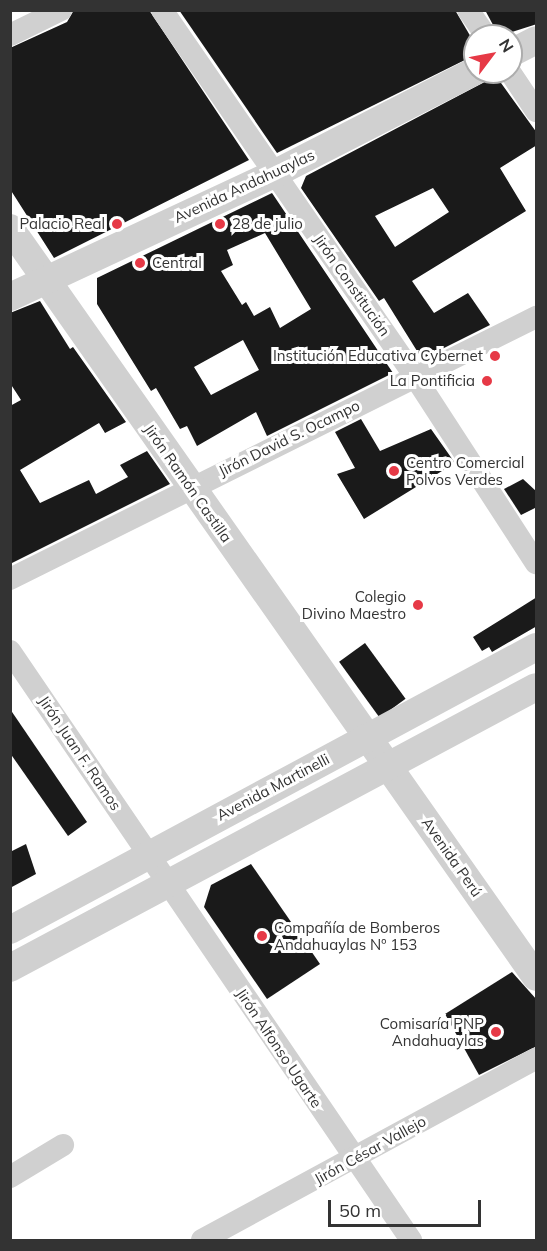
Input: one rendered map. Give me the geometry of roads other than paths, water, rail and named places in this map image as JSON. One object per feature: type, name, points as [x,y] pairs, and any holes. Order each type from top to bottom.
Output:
[{"type":"street","points":[[10,34],[61,10]]},
{"type":"street","name":"Jirón Constitución","points":[[162,10],[415,377],[537,563]]},
{"type":"street","points":[[468,10],[478,24]]},
{"type":"street","points":[[523,47],[537,40]]},
{"type":"street","name":"Avenida Andahuaylas","points":[[10,297],[44,279],[274,174],[463,77]]},
{"type":"street","points":[[518,84],[537,111]]},
{"type":"street","name":"Jirón Ramón Castilla","points":[[10,228],[367,736]]},
{"type":"street","name":"Jirón David S. Ocampo","points":[[10,579],[191,486],[537,317]]},
{"type":"street","name":"Avenida Martinelli","points":[[10,930],[367,736],[537,647]]},
{"type":"street","name":"Jirón Juan F. Ramos","points":[[10,651],[149,854]]},
{"type":"street","points":[[10,968],[537,687]]},
{"type":"street","name":"Avenida Perú","points":[[367,736],[537,977]]},
{"type":"street","name":"Jirón Alfonso Ugarte","points":[[149,854],[411,1240]]},
{"type":"street","name":"Jirón César Vallejo","points":[[202,1240],[537,1059]]},
{"type":"street","points":[[10,1177],[63,1146]]},
{"type":"place","name":"Palacio Real","points":[[117,224]]},
{"type":"place","name":"28 de julio","points":[[220,224]]},
{"type":"place","name":"Central","points":[[140,263]]},
{"type":"place","name":"Institución Educativa Cybernet","points":[[495,356]]},
{"type":"place","name":"La Pontificia","points":[[487,381]]},
{"type":"place","name":"Centro Comercial Polvos Verdes","points":[[394,471]]},
{"type":"place","name":"Colegio Divino Maestro","points":[[418,605]]},
{"type":"place","name":"Compañía de Bomberos Andahuaylas Nº 153","points":[[262,936]]},
{"type":"place","name":"Comisaría PNP Andahuaylas","points":[[496,1032]]}]
